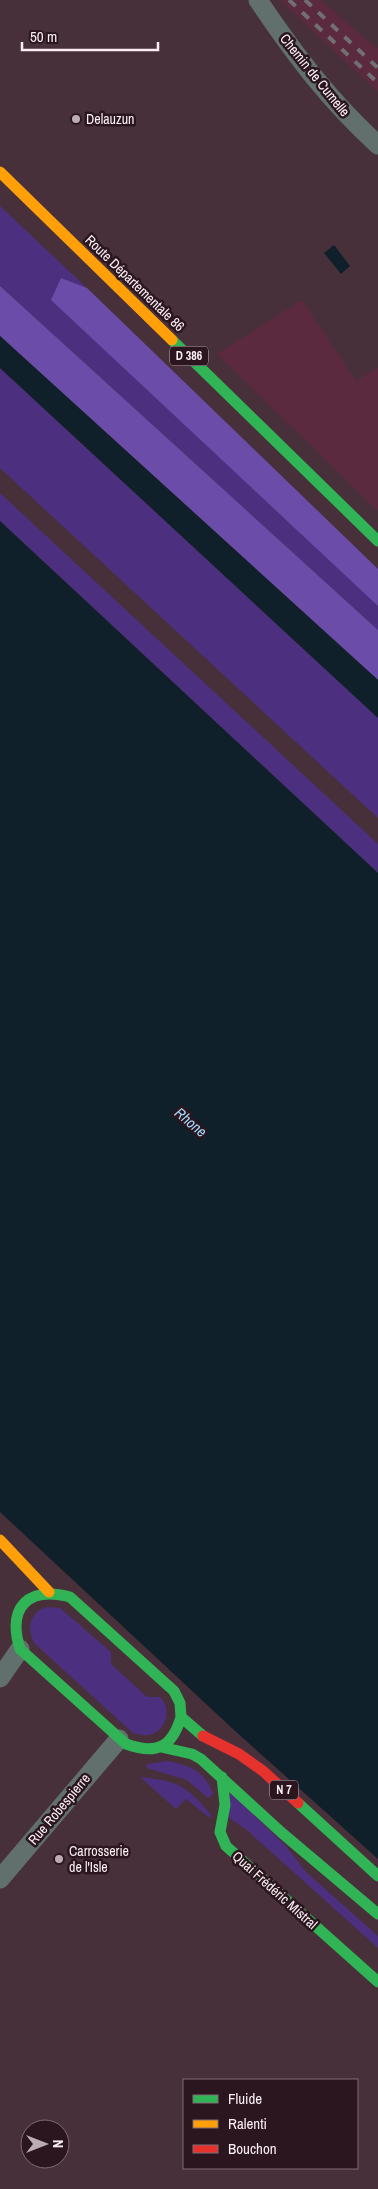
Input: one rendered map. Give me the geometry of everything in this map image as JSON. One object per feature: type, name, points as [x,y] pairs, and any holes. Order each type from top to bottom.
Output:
[{"type":"main road","name":"Route Départementale 86","points":[[0,172],[378,540]]},
{"type":"main road","points":[[0,1540],[49,1592]]},
{"type":"main road","points":[[20,1649],[15,1638],[7,1628],[19,1610],[21,1599],[49,1592],[70,1597],[174,1691],[180,1703],[181,1717],[173,1736],[161,1747]]},
{"type":"main road","name":"N 7","points":[[20,1649],[119,1739],[134,1747],[146,1750],[161,1747],[192,1754],[201,1759],[282,1833],[378,1914]]},
{"type":"main road","name":"N 7","points":[[181,1717],[207,1740],[239,1754],[263,1770],[378,1876]]},
{"type":"main road","name":"Quai Frédéric Mistral","points":[[222,1777],[224,1802],[218,1833],[220,1840],[231,1852],[378,1982]]},
{"type":"street","name":"Chemin de Cumelle","points":[[258,0],[298,58],[327,94],[378,146]]},
{"type":"street","points":[[0,1678],[20,1649]]},
{"type":"street","name":"Rue Robespierre","points":[[0,1879],[119,1739]]},
{"type":"shaded area","points":[[280,0],[321,0],[378,49],[378,92]]},
{"type":"shaded area","points":[[0,206],[87,288],[61,279],[378,606],[378,630],[0,286]]},
{"type":"shaded area","points":[[61,278],[87,288],[378,569],[378,606],[51,300]]},
{"type":"shaded area","points":[[0,286],[378,630],[378,680],[0,336]]},
{"type":"shaded area","points":[[302,300],[356,381],[378,367],[378,511],[217,354]]},
{"type":"shaded area","points":[[0,368],[378,718],[378,818],[0,468]]},
{"type":"shaded area","points":[[0,493],[378,844],[378,873],[0,521]]},
{"type":"shaded area","points":[[47,1607],[60,1608],[111,1652],[111,1664],[147,1697],[160,1697],[164,1702],[167,1713],[164,1724],[160,1729],[149,1735],[133,1733],[34,1643],[30,1626],[31,1621],[36,1613]]},
{"type":"shaded area","points":[[168,1761],[196,1770],[205,1779],[213,1794],[208,1798],[187,1780],[147,1768],[147,1764]]},
{"type":"shaded area","points":[[140,1777],[173,1783],[188,1791],[203,1805],[211,1815],[210,1818],[186,1799],[176,1809]]},
{"type":"shaded area","points":[[230,1792],[285,1845],[306,1872],[378,1936],[378,1948],[248,1831],[229,1818]]},
{"type":"water","points":[[334,245],[350,266],[341,274],[324,253]]},
{"type":"water","points":[[0,336],[378,680],[378,718],[0,368]]},
{"type":"water","name":"Rhone","points":[[0,521],[378,873],[378,1859],[234,1730],[0,1512]]},
{"type":"railway","points":[[289,0],[378,83]]},
{"type":"railway","points":[[305,0],[378,68]]},
{"type":"traffic: fast","points":[[172,340],[378,541]]},
{"type":"traffic: fast","points":[[181,1717],[173,1736],[161,1746],[146,1749],[126,1744],[20,1649],[16,1622],[19,1611],[24,1603],[32,1598],[43,1595],[55,1594],[70,1597],[174,1691],[180,1703],[181,1717],[203,1736]]},
{"type":"traffic: fast","points":[[161,1747],[192,1754],[201,1759],[282,1833],[378,1914]]},
{"type":"traffic: fast","points":[[222,1777],[225,1805],[220,1832],[226,1846],[378,1982]]},
{"type":"traffic: fast","points":[[298,1803],[378,1876]]},
{"type":"traffic: slow","points":[[0,172],[172,340]]},
{"type":"traffic: slow","points":[[0,1540],[49,1592]]},
{"type":"traffic: jam","points":[[203,1736],[239,1754],[263,1771],[298,1803]]},
{"type":"place","name":"Delauzun","points":[[76,119]]},
{"type":"place","name":"Carrosserie de l'Isle","points":[[59,1859]]}]
